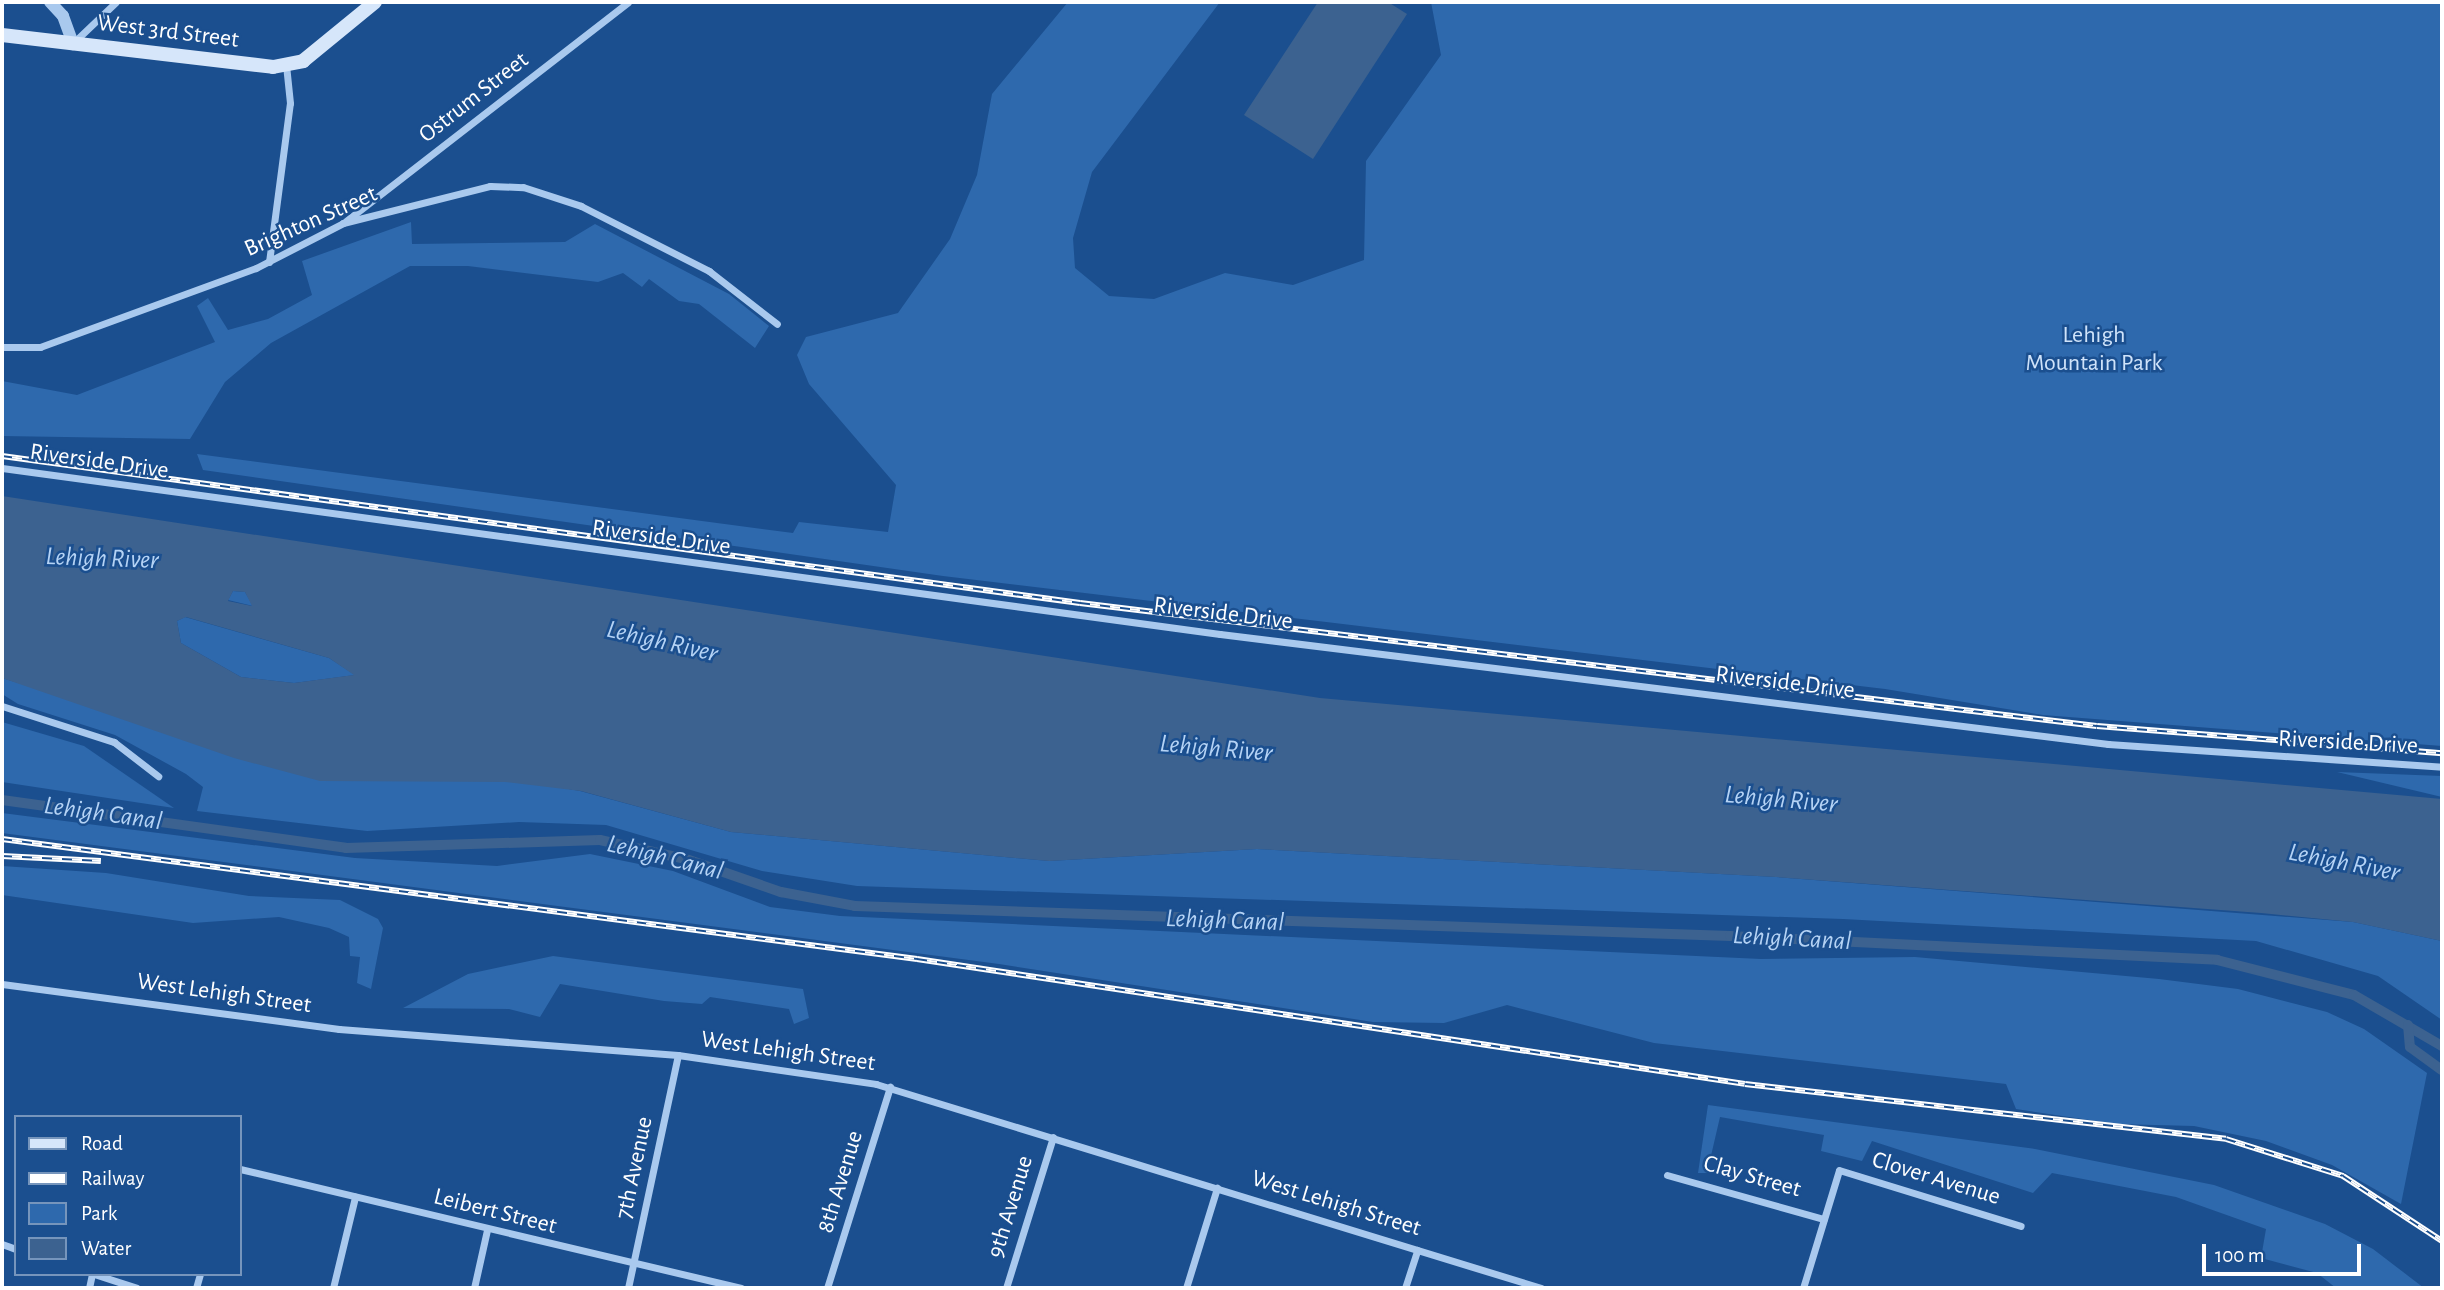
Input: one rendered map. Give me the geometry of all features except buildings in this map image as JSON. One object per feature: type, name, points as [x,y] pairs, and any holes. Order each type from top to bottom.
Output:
[{"type":"main road","points":[[286,64],[325,46],[375,2]]},
{"type":"main road","name":"West 3rd Street","points":[[2,36],[286,64]]},
{"type":"street","points":[[50,2],[63,16],[73,44],[116,2]]},
{"type":"street","name":"Ostrum Street","points":[[343,223],[628,2]]},
{"type":"street","points":[[269,262],[289,103],[286,64]]},
{"type":"street","name":"Brighton Street","points":[[2,347],[40,347],[269,262],[343,223],[474,187],[543,192],[709,271],[778,324]]},
{"type":"street","name":"Riverside Drive","points":[[2,468],[1220,634],[2108,744],[2442,767]]},
{"type":"street","points":[[2,706],[114,743],[158,776]]},
{"type":"street","name":"West Lehigh Street","points":[[2,984],[339,1029],[678,1055],[890,1087],[1541,1288]]},
{"type":"street","name":"7th Avenue","points":[[628,1288],[678,1055]]},
{"type":"street","name":"8th Avenue","points":[[827,1288],[890,1087]]},
{"type":"street","name":"9th Avenue","points":[[1006,1288],[1053,1137]]},
{"type":"street","name":"Leibert Street","points":[[242,1169],[633,1265],[741,1288]]},
{"type":"street","name":"Clover Avenue","points":[[1824,1219],[1839,1170],[2021,1226]]},
{"type":"street","name":"Clay Street","points":[[1667,1175],[1824,1219]]},
{"type":"street","points":[[1186,1288],[1217,1188]]},
{"type":"street","points":[[333,1288],[355,1197]]},
{"type":"street","points":[[1803,1288],[1824,1219]]},
{"type":"street","points":[[474,1288],[487,1230]]},
{"type":"street","points":[[1405,1288],[1417,1250]]},
{"type":"street","points":[[99,1276],[138,1288]]},
{"type":"green space","name":"Lehigh Mountain Park","points":[[1068,2],[1220,2],[1092,172],[1073,238],[1075,268],[1109,296],[1154,299],[1225,273],[1293,285],[1364,260],[1366,161],[1441,55],[1431,2],[2442,2],[2442,746],[2043,715],[1885,689],[943,576],[203,470],[197,454],[793,533],[799,522],[888,532],[896,485],[809,384],[797,355],[806,337],[898,313],[950,239],[977,175],[992,94]]},
{"type":"green space","points":[[411,222],[412,244],[565,242],[595,224],[729,294],[769,326],[755,348],[699,304],[679,301],[649,279],[642,287],[623,273],[598,282],[468,266],[410,266],[271,343],[225,382],[190,439],[2,436],[2,381],[77,395],[215,342],[197,306],[208,298],[228,330],[268,319],[312,295],[302,261]]},
{"type":"green space","points":[[233,591],[245,592],[253,606],[228,600]]},
{"type":"green space","points":[[185,617],[329,658],[355,675],[294,683],[241,677],[181,643],[177,621]]},
{"type":"green space","points":[[2,678],[94,706],[580,791],[731,832],[1049,861],[1257,849],[1776,877],[2353,922],[2442,941],[2442,1020],[2378,976],[2256,941],[1843,919],[857,886],[762,871],[606,825],[519,822],[367,831],[197,811],[203,787],[186,774],[115,735],[18,704],[2,694]]},
{"type":"green space","points":[[2,722],[84,746],[174,808],[2,782]]},
{"type":"green space","points":[[2337,772],[2442,776],[2442,797]]},
{"type":"green space","points":[[2,813],[355,858],[497,866],[590,854],[673,871],[770,907],[840,916],[1761,959],[1915,957],[2159,979],[2238,989],[2327,1012],[2364,1029],[2427,1073],[2401,1204],[2332,1165],[2266,1141],[2194,1126],[2116,1124],[2016,1109],[2006,1084],[1654,1043],[1507,1005],[1444,1023],[1373,1022],[999,964],[2,833]]},
{"type":"green space","points":[[2,866],[106,873],[249,896],[340,900],[378,919],[383,928],[371,989],[357,983],[360,957],[350,956],[349,937],[329,928],[279,917],[193,923],[2,895]]},
{"type":"green space","points":[[553,956],[803,989],[809,1018],[794,1024],[789,1009],[710,997],[702,1004],[664,1001],[560,984],[540,1017],[509,1009],[403,1008],[468,974]]},
{"type":"green space","points":[[1708,1105],[2035,1149],[2214,1185],[2325,1224],[2373,1249],[2424,1288],[2336,1288],[2317,1273],[2261,1258],[2266,1229],[2176,1197],[2052,1173],[2033,1193],[1872,1141],[1862,1161],[1821,1151],[1824,1135],[1720,1117],[1707,1173],[1698,1173]]},
{"type":"water","points":[[1318,2],[1388,2],[1407,14],[1313,159],[1244,115]]},
{"type":"water","name":"Lehigh River","points":[[2,496],[1320,698],[2442,799],[2442,941],[2353,922],[2261,913],[1776,877],[1257,849],[1049,861],[731,832],[581,791],[505,782],[320,781],[234,758],[2,678]],"holes":[[[233,591],[245,592],[252,606],[228,601]],[[186,617],[329,658],[354,675],[294,683],[241,677],[181,643],[177,621]]]},
{"type":"waterway","name":"Lehigh Canal","points":[[2,800],[346,848],[600,840],[686,859],[781,892],[855,906],[1730,936],[2217,960],[2354,995],[2442,1046]]},
{"type":"waterway","points":[[2408,1025],[2410,1047],[2442,1070]]},
{"type":"railway","points":[[2,456],[1080,603],[2097,726],[2442,753]]},
{"type":"railway","points":[[2,839],[917,959],[1745,1084],[2226,1139],[2343,1176],[2442,1241]]},
{"type":"railway","points":[[2,856],[101,861]]}]
